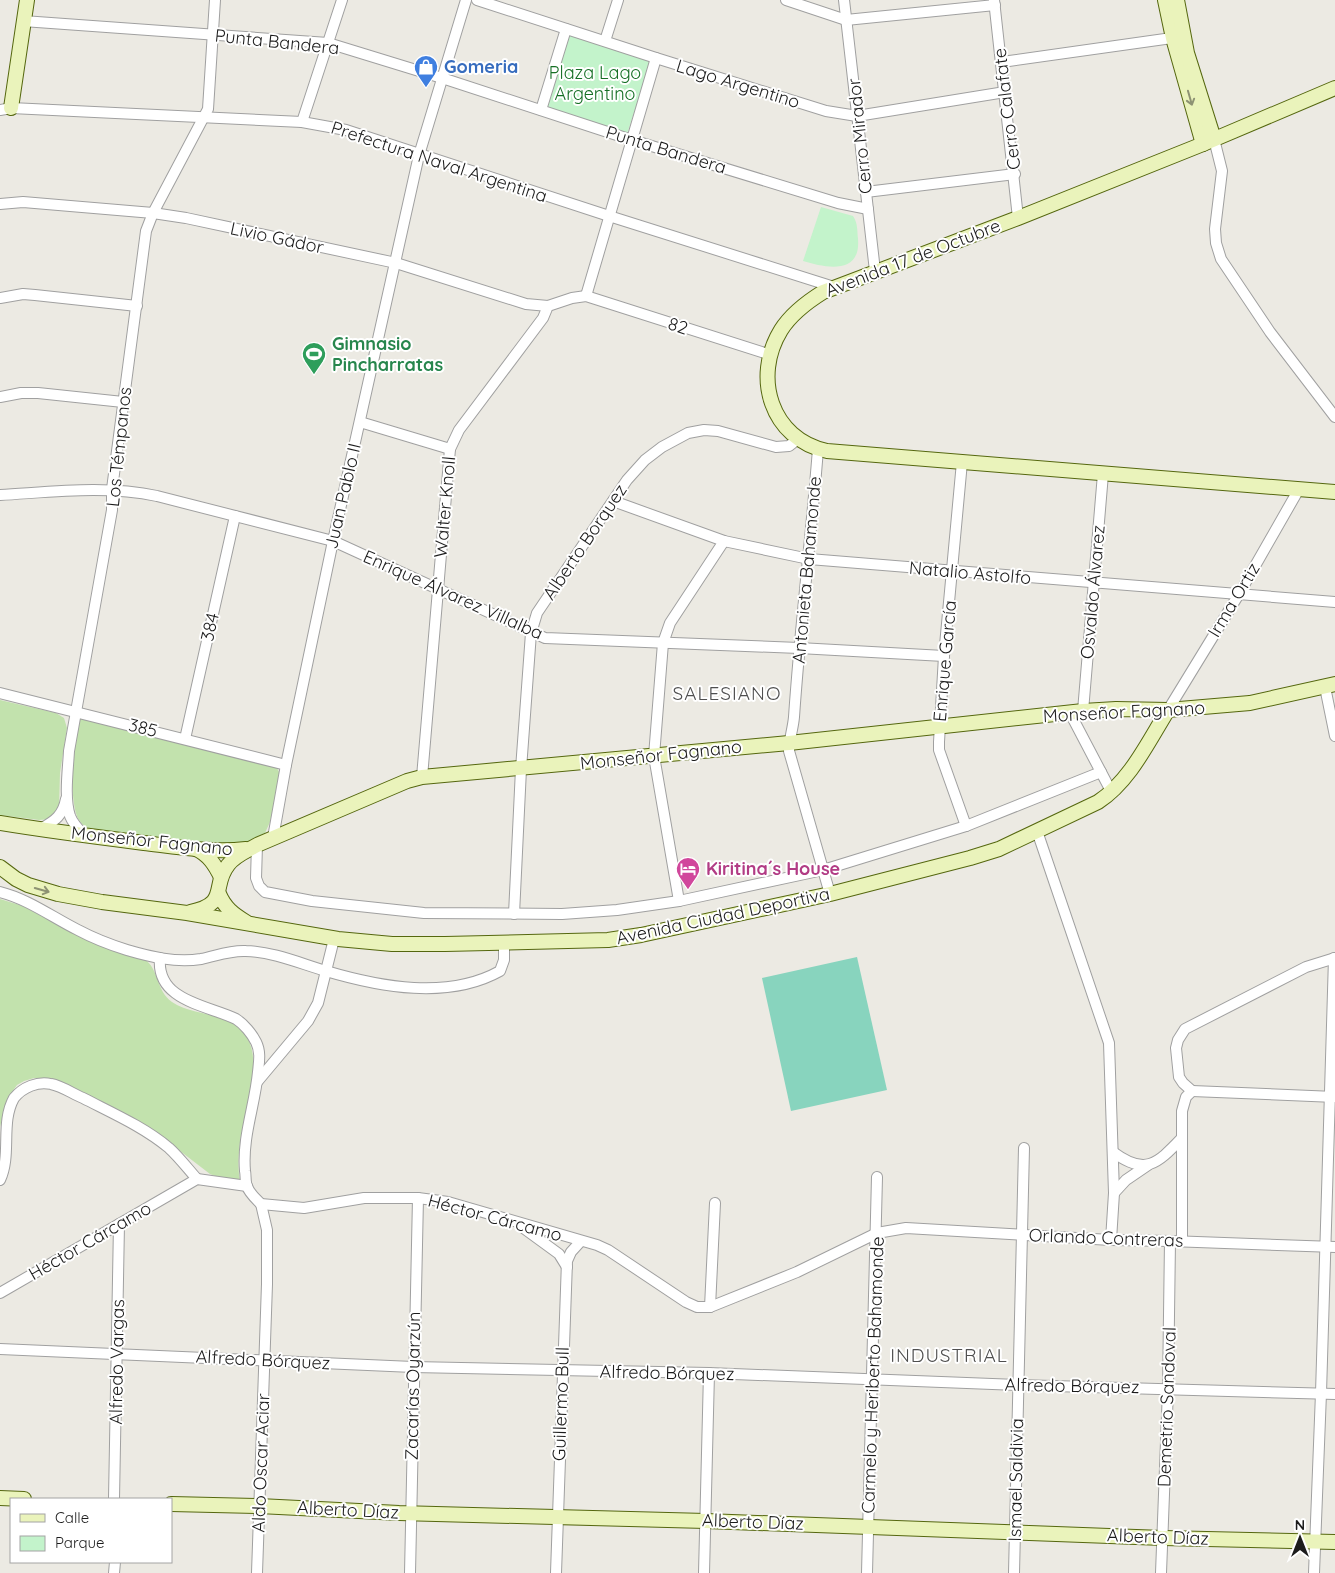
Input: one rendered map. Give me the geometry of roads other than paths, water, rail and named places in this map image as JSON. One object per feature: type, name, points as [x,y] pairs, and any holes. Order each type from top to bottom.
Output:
[{"type":"street","points":[[6,109],[27,0]]},
{"type":"street","name":"Los Témpanos","points":[[42,828],[62,814],[67,789],[76,712],[112,510],[112,489],[146,232],[153,213],[208,109],[215,0]]},
{"type":"street","points":[[302,122],[342,0]]},
{"type":"street","name":"Juan Pablo II","points":[[273,838],[286,765],[333,541],[419,154],[466,0]]},
{"type":"street","name":"Lago Argentino","points":[[477,0],[566,30],[826,111],[857,116],[1005,92]]},
{"type":"street","points":[[605,41],[618,0]]},
{"type":"street","points":[[786,0],[846,20],[994,2]]},
{"type":"street","name":"Cerro Mirador","points":[[844,0],[875,272]]},
{"type":"street","points":[[1165,0],[1208,142],[1222,171],[1215,229],[1216,243],[1221,258],[1270,332],[1335,418]]},
{"type":"street","points":[[1177,0],[1178,38]]},
{"type":"street","name":"Cerro Calafate","points":[[994,2],[1015,174],[1018,218]]},
{"type":"street","name":"Punta Bandera","points":[[23,21],[328,43],[632,140],[838,203],[868,209]]},
{"type":"street","points":[[542,110],[566,30]]},
{"type":"street","points":[[1002,62],[1178,38]]},
{"type":"street","points":[[548,306],[572,298],[586,296],[656,58]]},
{"type":"street","name":"Avenida 17 de Octubre","points":[[1335,88],[1208,142],[1018,218],[834,287],[814,297],[792,316],[781,331],[771,355],[768,378],[773,405],[782,424],[798,440],[818,449],[1335,492]]},
{"type":"street","name":"Prefectura Naval Argentina","points":[[6,109],[302,122],[346,130],[834,287]]},
{"type":"street","points":[[866,192],[1015,174]]},
{"type":"street","name":"Livio Gádor","points":[[0,204],[23,202],[153,213],[186,218],[396,263],[526,304],[548,306]]},
{"type":"street","points":[[0,298],[29,295],[137,306]]},
{"type":"street","name":"82","points":[[586,296],[771,355]]},
{"type":"street","name":"Walter Knoll","points":[[422,778],[450,449],[459,430],[543,318],[548,306]]},
{"type":"street","points":[[0,397],[22,393],[38,393],[123,402]]},
{"type":"street","points":[[360,422],[450,449]]},
{"type":"street","name":"Alberto Borquez","points":[[514,914],[521,769],[531,633],[537,613],[632,473],[645,460],[671,442],[688,433],[712,430],[780,448],[789,446],[798,440]]},
{"type":"street","name":"Antonieta Bahamonde","points":[[818,449],[799,648],[794,729],[789,742],[790,758],[830,894]]},
{"type":"street","name":"Enrique García","points":[[962,462],[944,656],[939,750],[966,826]]},
{"type":"street","name":"Osvaldo Álvarez","points":[[1076,712],[1094,582],[1103,474]]},
{"type":"street","name":"Enrique Álvarez Villalba","points":[[0,495],[112,489],[151,494],[333,541],[545,638],[944,656]]},
{"type":"street","name":"Irma Ortiz","points":[[1168,710],[1239,594],[1298,489]]},
{"type":"street","name":"Natalio Astolfo","points":[[613,501],[724,541],[809,559],[1335,602]]},
{"type":"street","name":"384","points":[[185,739],[235,516]]},
{"type":"street","points":[[680,901],[654,756],[663,643],[670,623],[724,541]]},
{"type":"street","points":[[1330,686],[1335,736]]},
{"type":"street","name":"Monseñor Fagnano","points":[[3,826],[42,828],[85,836],[196,849],[235,851],[253,847],[407,781],[422,778],[1076,712],[1116,709],[1168,710],[1250,704],[1330,686]]},
{"type":"street","name":"385","points":[[0,693],[286,765]]},
{"type":"street","name":"Avenida Ciudad Deportiva","points":[[187,913],[334,939],[392,944],[608,940],[633,937],[830,894],[999,849],[1098,802],[1112,793],[1122,782],[1168,710]]},
{"type":"street","points":[[1076,712],[1101,772],[1112,793]]},
{"type":"street","name":"Avenida Ciudad Deportiva","points":[[253,847],[256,878],[259,886],[266,892],[336,904],[424,913],[562,914],[617,910],[680,901],[823,870],[966,826],[1101,772]]},
{"type":"street","name":"Los Témpanos","points":[[67,789],[70,817],[85,836]]},
{"type":"street","points":[[1037,831],[1109,1043],[1111,1054],[1114,1193],[1110,1240]]},
{"type":"street","points":[[2,866],[28,886],[58,894],[187,913],[202,910],[212,904],[219,894],[222,878],[227,866],[234,858],[253,847]]},
{"type":"street","points":[[196,849],[205,853],[222,878]]},
{"type":"street","points":[[0,892],[35,905],[79,931],[125,949],[160,958],[184,961],[229,952],[245,951],[282,956],[326,971],[377,984],[423,988],[454,987],[488,978],[500,971],[504,960],[504,942]]},
{"type":"street","points":[[219,894],[222,902],[231,913],[250,925]]},
{"type":"street","points":[[257,1082],[308,1021],[318,1003],[334,939]]},
{"type":"street","points":[[160,958],[161,977],[166,987],[213,1011],[237,1020],[248,1030],[256,1042],[259,1054],[257,1082],[245,1147],[247,1186],[261,1204]]},
{"type":"street","points":[[1314,1573],[1321,1393],[1330,1246],[1333,1097],[1334,958],[1306,967],[1185,1029],[1178,1040],[1176,1048],[1179,1077],[1192,1091],[1333,1097]]},
{"type":"street","points":[[0,1180],[4,1171],[4,1133],[7,1112],[14,1099],[21,1092],[30,1086],[40,1083],[52,1084],[62,1088],[122,1118],[169,1149],[197,1179],[247,1186]]},
{"type":"street","points":[[1182,1241],[1181,1139],[1183,1104],[1186,1097],[1192,1091]]},
{"type":"street","points":[[1114,1193],[1126,1180],[1148,1164],[1162,1159],[1181,1139]]},
{"type":"street","name":"Ismael Saldivia","points":[[1014,1573],[1024,1148]]},
{"type":"street","points":[[1113,1152],[1130,1163],[1148,1164]]},
{"type":"street","name":"Carmelo y Heriberto Bahamonde","points":[[867,1573],[877,1177]]},
{"type":"street","name":"Héctor Cárcamo","points":[[0,1293],[197,1179]]},
{"type":"street","name":"Héctor Cárcamo","points":[[261,1204],[304,1208],[364,1198],[418,1198],[448,1202],[608,1250],[686,1302],[697,1307],[710,1307]]},
{"type":"street","name":"Zacarías Oyarzún","points":[[410,1573],[418,1198]]},
{"type":"street","points":[[714,1203],[710,1307],[797,1272],[877,1233]]},
{"type":"street","name":"Aldo Oscar Aciar","points":[[257,1573],[267,1284],[267,1230],[261,1204]]},
{"type":"street","points":[[516,1222],[558,1254],[567,1267]]},
{"type":"street","name":"Alfredo Vargas","points":[[114,1498],[119,1224]]},
{"type":"street","name":"Orlando Contreras","points":[[877,1233],[906,1228],[1110,1240],[1170,1240],[1330,1246]]},
{"type":"street","name":"Demetrio Sandoval","points":[[1161,1573],[1168,1389],[1170,1240]]},
{"type":"street","name":"Guillermo Bull","points":[[556,1573],[567,1267],[571,1252],[581,1241]]},
{"type":"street","name":"Alfredo Bórquez","points":[[0,1348],[413,1367],[710,1373],[1018,1385],[1335,1394]]},
{"type":"street","points":[[704,1573],[710,1373]]},
{"type":"street","name":"Alberto Díaz","points":[[172,1504],[868,1526],[1163,1538],[1335,1542]]},
{"type":"place","name":"Gomeria","points":[[426,88]]},
{"type":"place","name":"Gimnasio Pincharratas","points":[[314,375]]},
{"type":"place","name":"Kiritina´s House","points":[[688,890]]},
{"type":"district","name":"SALESIANO","points":[[727,693]]},
{"type":"district","name":"INDUSTRIAL","points":[[949,1355]]},
{"type":"park label","name":"Plaza Lago Argentino","points":[[595,83]]}]
